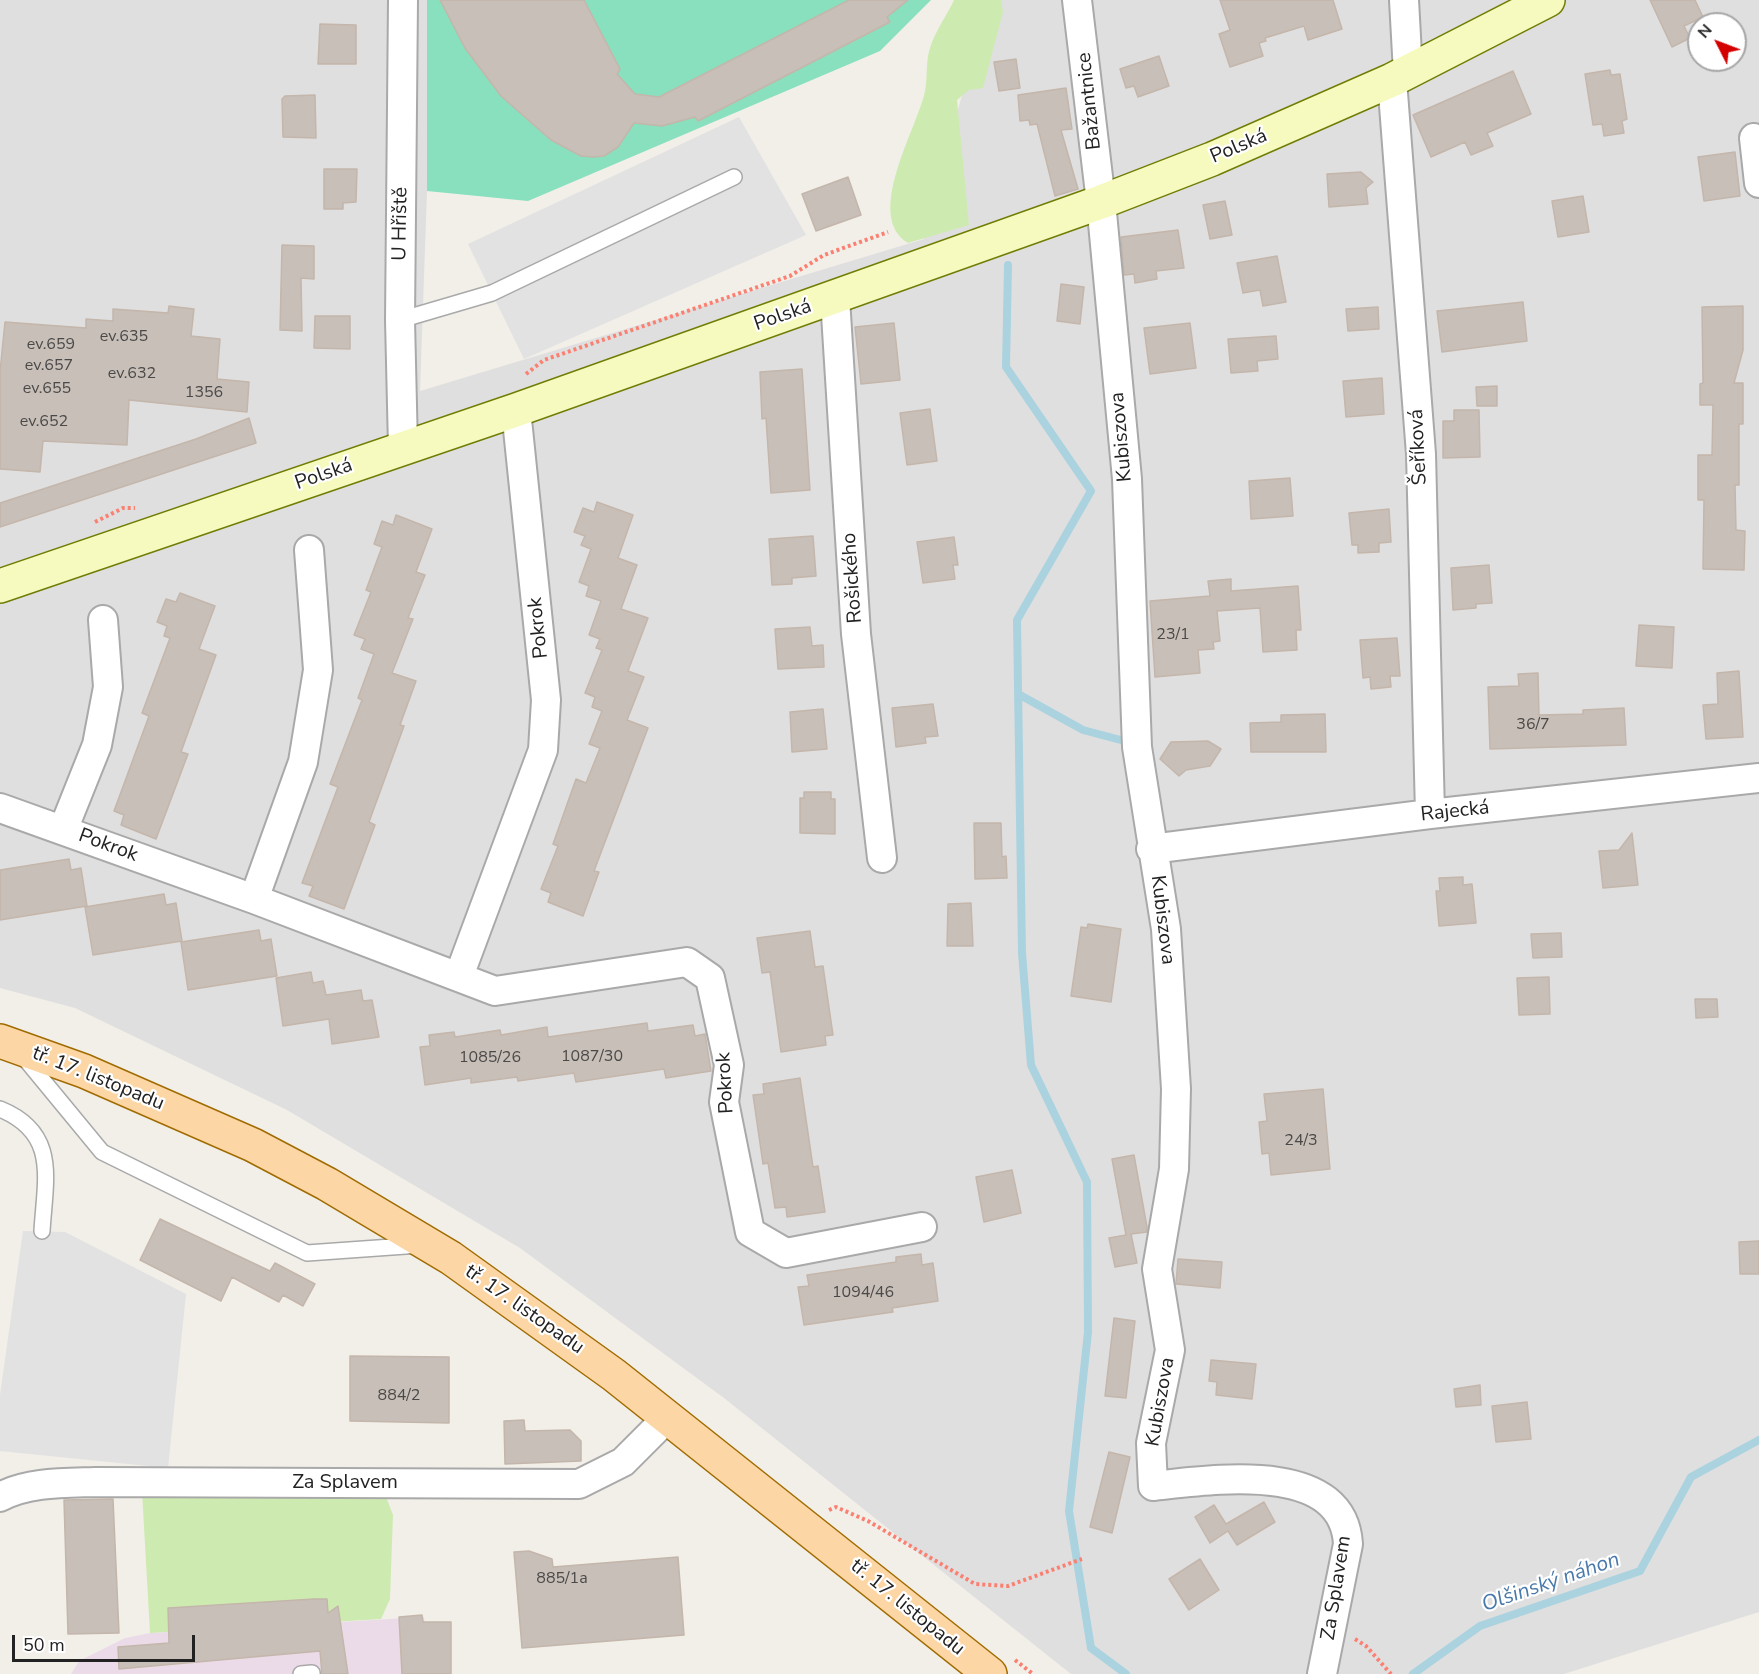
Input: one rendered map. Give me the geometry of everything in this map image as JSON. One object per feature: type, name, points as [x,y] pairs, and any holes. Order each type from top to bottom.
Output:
[{"type":"main road","name":"tř. 17. listopadu","points":[[7,1044],[84,1071],[253,1145],[327,1184],[427,1244],[559,1335],[668,1417],[990,1674]]},
{"type":"street","name":"U Hřiště","points":[[403,0],[400,320],[403,448]]},
{"type":"street","name":"Bažantnice","points":[[1077,0],[1101,202]]},
{"type":"street","name":"Šeříková","points":[[1404,0],[1400,76],[1421,454],[1430,814]]},
{"type":"street","name":"Polská","points":[[0,586],[403,448],[519,394],[835,298],[1101,202],[1212,159],[1400,76],[1548,0]]},
{"type":"street","points":[[1754,138],[1759,183]]},
{"type":"street","name":"Kubiszova","points":[[1101,202],[1127,479],[1137,747],[1151,849],[1166,929],[1176,1089],[1174,1169],[1157,1269],[1170,1350],[1151,1443],[1153,1486],[1202,1480],[1265,1481],[1303,1486]]},
{"type":"street","name":"Rošického","points":[[835,298],[856,634],[882,858]]},
{"type":"street","name":"Pokrok","points":[[459,976],[543,750],[546,700],[519,394]]},
{"type":"street","points":[[254,899],[303,762],[318,670],[309,550]]},
{"type":"street","name":"Pokrok","points":[[63,830],[97,745],[108,687],[103,620]]},
{"type":"street","name":"Rajecká","points":[[1151,849],[1430,814],[1759,778]]},
{"type":"street","name":"Pokrok","points":[[0,808],[254,899],[495,991],[687,962],[710,978],[729,1065],[724,1102],[750,1232],[786,1253],[922,1227]]},
{"type":"street","name":"Za Splavem","points":[[5,1489],[94,1482],[579,1484],[623,1462],[668,1417]]},
{"type":"street","name":"Za Splavem","points":[[1303,1486],[1340,1512],[1347,1527],[1348,1544],[1322,1674]]},
{"type":"lane","points":[[400,320],[492,293],[734,177]]},
{"type":"lane","points":[[7,1044],[102,1152],[307,1253],[427,1244]]},
{"type":"lane","points":[[0,1108],[28,1124],[44,1150],[46,1168],[42,1231]]},
{"type":"path","points":[[519,394],[544,360],[790,276],[824,255],[888,232]]},
{"type":"path","points":[[90,525],[123,508],[143,508]]},
{"type":"path","points":[[829,1510],[836,1507],[868,1521],[975,1584],[1008,1586],[1082,1559]]},
{"type":"path","points":[[1332,1625],[1366,1646],[1390,1673]]},
{"type":"shaded area","points":[[0,0],[427,0],[427,191],[420,391],[924,239],[987,0],[1759,0],[1759,1612],[1564,1674],[1071,1674],[724,1398],[520,1248],[287,1110],[75,1008],[0,988]]},
{"type":"shaded area","points":[[739,117],[806,235],[524,359],[468,244]]},
{"type":"shaded area","points":[[23,1231],[65,1232],[186,1294],[168,1468],[0,1451],[0,1395]]},
{"type":"shaded area","points":[[424,1617],[431,1674],[71,1674],[79,1661],[125,1638],[150,1633]]},
{"type":"green space","points":[[427,0],[931,0],[880,51],[528,201],[427,191]]},
{"type":"green space","points":[[954,0],[1001,0],[1003,12],[983,88],[969,90],[957,100],[969,225],[908,243],[896,230],[891,213],[892,193],[897,170],[925,91],[929,51]]},
{"type":"green space","points":[[142,1492],[385,1494],[393,1515],[390,1599],[381,1619],[150,1633]]},
{"type":"building","points":[[440,0],[584,0],[620,69],[617,74],[635,94],[659,97],[849,0],[908,0],[887,17],[890,22],[698,121],[695,117],[662,126],[634,123],[618,147],[604,156],[594,157],[581,156],[551,140],[501,96],[465,48]]},
{"type":"building","points":[[1220,0],[1333,0],[1342,29],[1308,40],[1304,26],[1265,38],[1266,41],[1259,43],[1263,56],[1230,67],[1219,34],[1230,30]]},
{"type":"building","points":[[1650,0],[1695,0],[1701,12],[1687,12],[1687,25],[1684,26],[1687,40],[1672,47]]},
{"type":"building","points":[[320,24],[356,25],[356,64],[318,64]]},
{"type":"building","points":[[1159,56],[1169,86],[1138,97],[1134,86],[1126,88],[1120,69]]},
{"type":"building","points":[[1016,59],[1020,88],[999,91],[994,62]]},
{"type":"building","points":[[1610,70],[1611,75],[1620,74],[1627,119],[1622,121],[1624,133],[1604,136],[1602,124],[1593,125],[1585,74]]},
{"type":"building","points":[[1513,71],[1531,114],[1487,133],[1493,146],[1471,155],[1465,142],[1431,157],[1413,115]]},
{"type":"building","points":[[1066,88],[1072,129],[1061,130],[1078,189],[1055,196],[1037,124],[1030,125],[1029,120],[1020,121],[1018,95]]},
{"type":"building","points":[[315,95],[316,138],[283,137],[282,99],[285,96]]},
{"type":"building","points":[[1735,152],[1740,196],[1704,201],[1698,157]]},
{"type":"building","points":[[324,169],[357,169],[356,202],[343,203],[343,209],[324,209]]},
{"type":"building","points":[[1361,172],[1373,182],[1366,188],[1368,204],[1329,207],[1327,174]]},
{"type":"building","points":[[848,177],[861,215],[816,231],[802,194]]},
{"type":"building","points":[[1583,196],[1589,232],[1558,237],[1552,201]]},
{"type":"building","points":[[1225,201],[1232,235],[1210,239],[1203,205]]},
{"type":"building","points":[[1178,230],[1184,268],[1156,271],[1157,279],[1135,283],[1134,274],[1124,275],[1121,237]]},
{"type":"building","points":[[282,245],[314,246],[314,279],[301,278],[302,331],[280,330]]},
{"type":"building","points":[[1277,256],[1286,302],[1263,306],[1260,290],[1243,293],[1237,263]]},
{"type":"building","points":[[1061,284],[1084,287],[1080,324],[1057,321]]},
{"type":"building","points":[[1523,302],[1527,341],[1442,352],[1437,311]]},
{"type":"building","points":[[169,306],[194,309],[191,336],[220,339],[217,379],[249,382],[247,412],[129,400],[127,445],[43,441],[40,472],[0,469],[0,372],[5,322],[86,328],[86,319],[113,321],[113,309],[168,313]]},
{"type":"building","points":[[1743,306],[1743,350],[1734,383],[1743,383],[1743,424],[1739,424],[1739,485],[1735,485],[1736,530],[1745,531],[1744,570],[1703,569],[1704,500],[1698,500],[1698,455],[1712,455],[1713,405],[1700,405],[1700,384],[1703,383],[1702,307]]},
{"type":"building","points":[[1378,307],[1379,329],[1348,331],[1346,309]]},
{"type":"building","points":[[315,316],[350,316],[350,349],[314,348]]},
{"type":"building","points":[[894,323],[900,380],[861,384],[855,327]]},
{"type":"building","points":[[1190,323],[1196,368],[1150,374],[1144,328]]},
{"type":"building","points":[[1276,336],[1278,359],[1257,361],[1258,371],[1231,373],[1228,339]]},
{"type":"building","points":[[802,369],[810,490],[771,493],[766,418],[762,419],[760,372]]},
{"type":"building","points":[[1382,378],[1384,414],[1346,417],[1343,381]]},
{"type":"building","points":[[1497,386],[1497,406],[1477,406],[1476,387]]},
{"type":"building","points":[[930,409],[937,461],[907,465],[900,413]]},
{"type":"building","points":[[1454,410],[1479,410],[1480,457],[1443,458],[1443,421],[1454,421]]},
{"type":"building","points":[[249,418],[256,443],[0,527],[0,503],[196,439]]},
{"type":"building","points":[[1290,478],[1293,516],[1251,519],[1249,481]]},
{"type":"building","points":[[597,502],[633,515],[618,558],[637,565],[621,609],[648,618],[628,671],[644,677],[627,720],[648,728],[594,871],[599,872],[583,916],[548,902],[551,893],[541,889],[558,846],[553,844],[576,779],[586,783],[600,748],[589,744],[602,711],[592,707],[595,697],[585,693],[602,650],[596,648],[600,639],[589,635],[601,601],[586,596],[589,586],[579,582],[591,549],[581,545],[585,536],[574,532],[583,508],[594,512]]},
{"type":"building","points":[[1389,509],[1391,542],[1379,543],[1379,552],[1358,553],[1358,545],[1352,545],[1349,513]]},
{"type":"building","points":[[396,515],[432,529],[416,572],[425,575],[408,618],[413,619],[392,673],[416,681],[400,725],[404,726],[369,822],[375,825],[344,909],[309,896],[313,886],[302,883],[338,787],[330,784],[362,700],[358,698],[374,654],[361,649],[365,639],[354,635],[371,592],[366,590],[382,547],[374,544],[382,521],[393,525]]},
{"type":"building","points":[[813,536],[816,576],[792,578],[792,584],[772,585],[769,539]]},
{"type":"building","points":[[954,537],[958,565],[953,565],[955,579],[923,583],[917,542]]},
{"type":"building","points":[[1489,565],[1492,603],[1476,604],[1476,608],[1453,610],[1451,568]]},
{"type":"building","points":[[1231,579],[1231,591],[1298,586],[1301,630],[1296,630],[1297,650],[1263,652],[1260,608],[1217,611],[1220,641],[1213,642],[1214,649],[1198,650],[1200,673],[1155,677],[1150,601],[1210,596],[1208,581]]},
{"type":"building","points":[[180,593],[215,606],[199,649],[216,655],[181,752],[188,754],[156,839],[121,825],[124,815],[114,811],[149,716],[142,713],[170,638],[164,636],[167,626],[157,622],[166,599],[176,602]]},
{"type":"building","points":[[1639,625],[1674,627],[1672,668],[1636,666]]},
{"type":"building","points":[[810,627],[812,646],[823,645],[824,667],[778,669],[775,629]]},
{"type":"building","points":[[1397,638],[1400,676],[1390,676],[1391,687],[1371,689],[1370,677],[1363,678],[1360,640]]},
{"type":"building","points":[[1739,671],[1743,737],[1706,739],[1703,705],[1718,704],[1717,673]]},
{"type":"building","points":[[1538,673],[1539,715],[1583,714],[1583,710],[1624,708],[1626,745],[1490,749],[1488,687],[1519,686],[1518,674]]},
{"type":"building","points":[[933,704],[938,736],[925,737],[926,743],[896,747],[892,708]]},
{"type":"building","points":[[823,709],[827,749],[792,752],[790,712]]},
{"type":"building","points":[[1325,714],[1326,752],[1251,752],[1250,723],[1281,722],[1281,715]]},
{"type":"building","points":[[1208,741],[1221,749],[1210,766],[1186,770],[1179,776],[1160,759],[1171,742]]},
{"type":"building","points":[[804,792],[831,792],[831,799],[835,799],[835,834],[800,833],[800,798],[804,798]]},
{"type":"building","points":[[974,823],[1001,823],[1002,857],[1006,856],[1007,878],[975,879]]},
{"type":"building","points":[[1632,833],[1638,885],[1603,888],[1599,851],[1619,850]]},
{"type":"building","points":[[69,859],[71,870],[81,868],[87,906],[0,920],[0,870]]},
{"type":"building","points":[[1463,877],[1463,885],[1472,884],[1476,923],[1439,926],[1436,891],[1440,891],[1439,878]]},
{"type":"building","points":[[164,894],[166,905],[176,903],[182,941],[93,955],[85,907]]},
{"type":"building","points":[[971,903],[973,946],[947,946],[948,904]]},
{"type":"building","points":[[1088,924],[1121,929],[1111,1002],[1071,996],[1081,927],[1087,928]]},
{"type":"building","points":[[259,930],[261,941],[271,939],[277,976],[188,990],[181,942]]},
{"type":"building","points":[[810,931],[815,967],[823,966],[833,1035],[825,1036],[826,1045],[781,1052],[770,972],[762,973],[757,938]]},
{"type":"building","points":[[1561,933],[1562,957],[1533,958],[1531,934]]},
{"type":"building","points":[[311,972],[313,983],[323,981],[326,995],[361,990],[363,1001],[372,1000],[379,1037],[332,1044],[329,1019],[283,1026],[276,978]]},
{"type":"building","points":[[1549,977],[1550,1014],[1519,1015],[1517,978]]},
{"type":"building","points":[[1695,999],[1717,999],[1718,1017],[1696,1018]]},
{"type":"building","points":[[647,1023],[648,1031],[693,1025],[695,1036],[705,1034],[711,1071],[666,1078],[664,1069],[576,1082],[574,1073],[518,1081],[517,1077],[471,1083],[471,1078],[425,1085],[420,1047],[430,1046],[429,1035],[454,1032],[455,1037],[500,1030],[501,1035],[547,1027],[548,1037]]},
{"type":"building","points":[[800,1078],[813,1167],[818,1166],[825,1212],[787,1217],[786,1207],[775,1208],[768,1163],[763,1164],[753,1095],[764,1094],[763,1084]]},
{"type":"building","points":[[1323,1089],[1330,1169],[1271,1175],[1269,1153],[1262,1154],[1259,1122],[1267,1121],[1264,1094]]},
{"type":"building","points":[[1134,1155],[1147,1232],[1131,1234],[1137,1263],[1115,1267],[1109,1238],[1126,1235],[1112,1159]]},
{"type":"building","points":[[1012,1170],[1021,1213],[984,1222],[976,1177]]},
{"type":"building","points":[[160,1219],[270,1271],[275,1263],[315,1284],[303,1306],[283,1295],[279,1302],[232,1277],[221,1301],[140,1260]]},
{"type":"building","points":[[1759,1241],[1759,1274],[1740,1274],[1739,1242]]},
{"type":"building","points":[[921,1254],[922,1265],[933,1263],[938,1301],[892,1308],[893,1312],[804,1325],[798,1287],[809,1286],[807,1275],[896,1262],[896,1257]]},
{"type":"building","points":[[1178,1259],[1222,1262],[1220,1288],[1176,1284]]},
{"type":"building","points":[[1114,1318],[1135,1321],[1126,1398],[1105,1396]]},
{"type":"building","points":[[350,1356],[449,1357],[449,1423],[350,1421]]},
{"type":"building","points":[[1211,1360],[1256,1364],[1252,1399],[1216,1395],[1217,1382],[1209,1381]]},
{"type":"building","points":[[1480,1385],[1481,1405],[1456,1407],[1454,1389]]},
{"type":"building","points":[[1527,1402],[1531,1439],[1496,1442],[1492,1406]]},
{"type":"building","points":[[524,1420],[525,1431],[570,1430],[581,1441],[581,1461],[505,1464],[504,1421]]},
{"type":"building","points":[[1109,1452],[1130,1457],[1112,1533],[1090,1527]]},
{"type":"building","points":[[113,1499],[119,1633],[68,1634],[64,1500]]},
{"type":"building","points":[[1264,1502],[1275,1522],[1237,1545],[1228,1531],[1210,1543],[1195,1517],[1214,1505],[1226,1524]]},
{"type":"building","points":[[529,1551],[552,1559],[553,1567],[678,1557],[684,1635],[522,1648],[514,1552]]},
{"type":"building","points":[[1200,1559],[1219,1590],[1189,1610],[1169,1579]]},
{"type":"building","points":[[327,1599],[328,1613],[338,1606],[348,1674],[322,1674],[320,1651],[119,1669],[118,1647],[169,1643],[168,1608]]},
{"type":"building","points":[[422,1615],[423,1622],[451,1622],[451,1674],[402,1674],[399,1617]]},
{"type":"waterway","points":[[1008,265],[1006,367],[1091,491],[1017,620],[1022,953],[1031,1065],[1087,1182],[1088,1332],[1069,1511],[1091,1648],[1126,1674]]},
{"type":"waterway","points":[[1020,695],[1083,730],[1132,743]]},
{"type":"waterway","name":"Olšinský náhon","points":[[1413,1674],[1480,1626],[1640,1571],[1691,1477],[1759,1440]]}]
